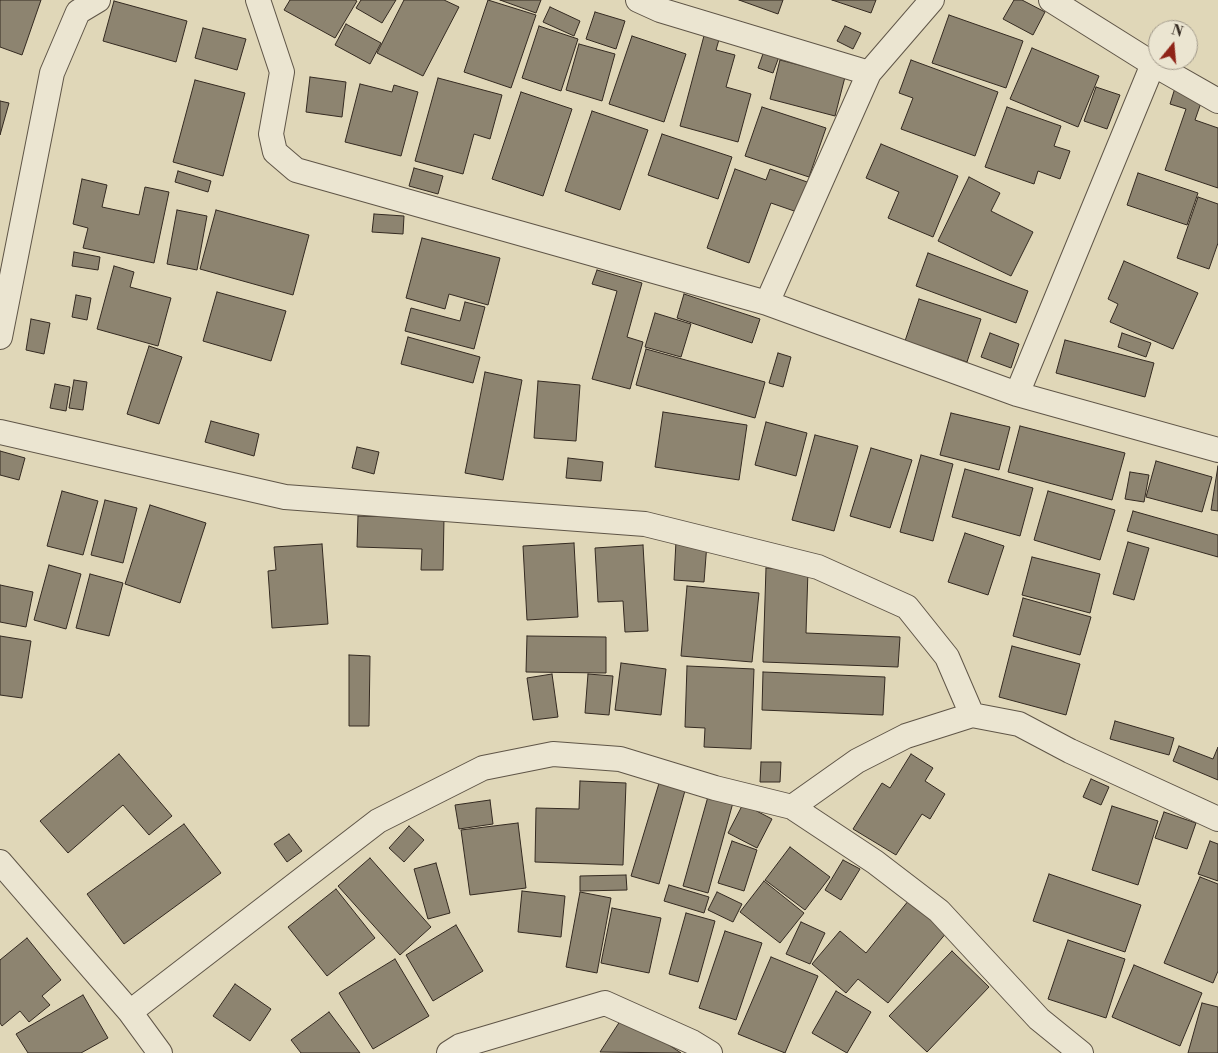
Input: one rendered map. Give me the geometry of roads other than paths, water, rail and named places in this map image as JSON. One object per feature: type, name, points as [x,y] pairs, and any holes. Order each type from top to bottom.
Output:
[{"type":"street","points":[[0,336],[52,73],[78,12],[98,0]]},
{"type":"street","points":[[258,0],[282,72],[271,134],[275,152],[296,170],[767,303],[1017,394],[1218,450]]},
{"type":"street","points":[[638,0],[660,10],[869,73]]},
{"type":"street","points":[[767,303],[869,73],[932,0]]},
{"type":"street","points":[[1051,0],[1148,61]]},
{"type":"street","points":[[1017,394],[1151,70]]},
{"type":"street","points":[[1164,70],[1218,101]]},
{"type":"street","points":[[0,432],[285,497],[645,524],[818,567],[907,607],[947,657],[972,715]]},
{"type":"street","points":[[792,808],[856,761],[906,736],[972,715],[1019,724],[1070,751],[1218,819]]},
{"type":"street","points":[[130,1012],[378,821],[483,768],[553,754],[620,759],[715,788],[792,808],[875,862],[940,911],[1039,1019],[1081,1053]]},
{"type":"street","points":[[0,862],[130,1012],[160,1053]]},
{"type":"street","points":[[449,1053],[460,1046],[605,1003],[692,1042],[710,1053]]}]
